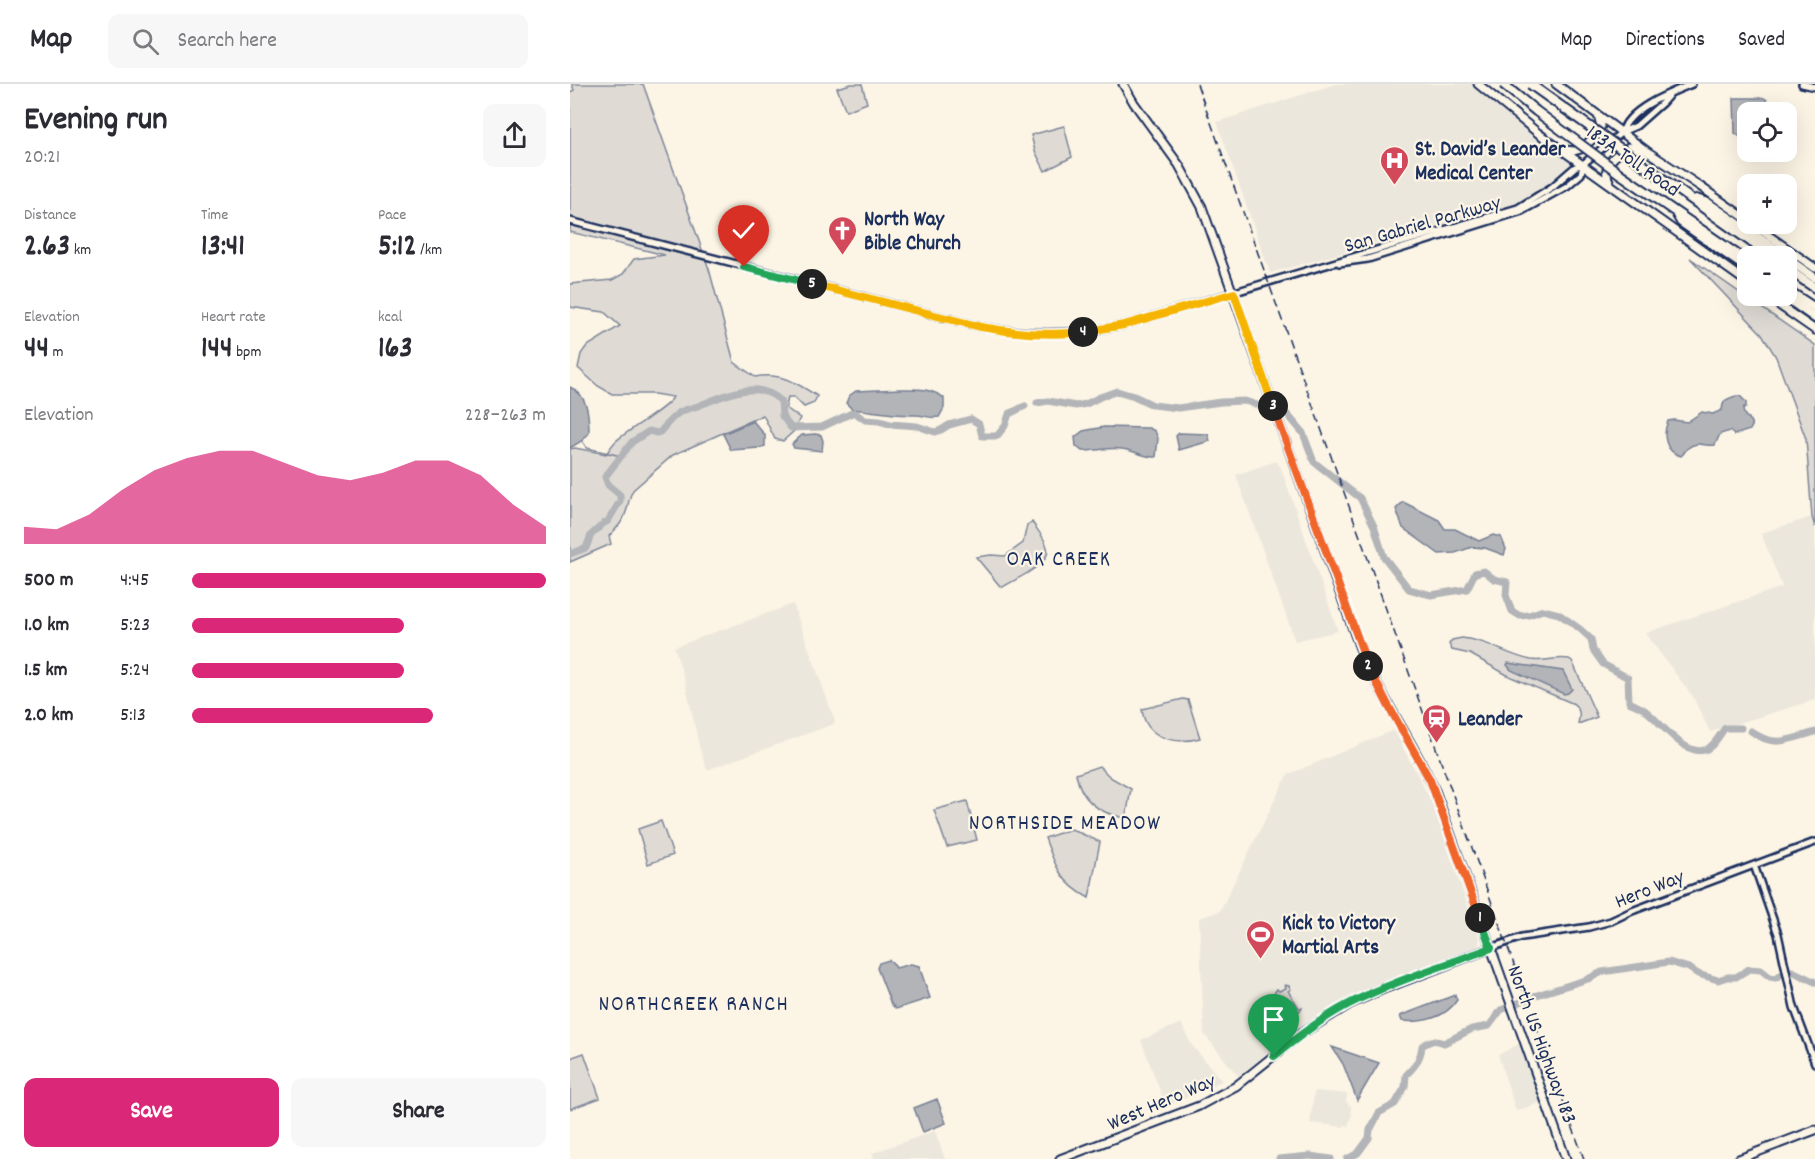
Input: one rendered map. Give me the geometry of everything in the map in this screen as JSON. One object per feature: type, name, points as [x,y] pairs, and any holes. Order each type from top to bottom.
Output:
[{"type":"highway","name":"183A Toll Road","points":[[1503,84],[1619,173],[1737,254]]},
{"type":"highway","name":"183A Toll Road","points":[[1530,84],[1757,246]]},
{"type":"highway","points":[[1687,196],[1708,203],[1770,246]]},
{"type":"highway","points":[[1674,211],[1681,222],[1737,261]]},
{"type":"highway","points":[[1797,265],[1815,278]]},
{"type":"highway","points":[[1797,276],[1815,288]]},
{"type":"highway","points":[[1797,296],[1815,308]]},
{"type":"highway","points":[[1797,305],[1815,318]]},
{"type":"main road","name":"North US Highway 183","points":[[1123,84],[1179,165],[1205,216],[1359,646],[1376,684],[1430,780],[1566,1159]]},
{"type":"main road","points":[[1478,84],[1612,187],[1737,275]]},
{"type":"main road","points":[[1556,84],[1648,152],[1737,212]]},
{"type":"main road","points":[[1562,149],[1574,151],[1581,149],[1597,135],[1601,126],[1598,115]]},
{"type":"main road","points":[[1612,187],[1606,172],[1608,164],[1629,147],[1648,152]]},
{"type":"main road","points":[[1766,234],[1815,268]]},
{"type":"main road","points":[[1780,306],[1815,330]]},
{"type":"main road","name":"West Hero Way","points":[[1060,1159],[1199,1106],[1236,1086],[1301,1034],[1350,1004],[1491,948]]},
{"type":"main road","points":[[1739,1159],[1815,1130]]},
{"type":"street","name":"San Gabriel Parkway","points":[[570,221],[981,327],[1052,334],[1101,330],[1234,293],[1518,208],[1552,188],[1575,167],[1583,164],[1622,132],[1636,126],[1669,94],[1692,84]]},
{"type":"street","points":[[1802,84],[1815,87]]},
{"type":"street","name":"Hero Way","points":[[1491,948],[1522,937],[1589,927],[1611,921],[1815,842]]},
{"type":"street","points":[[1754,865],[1779,938],[1794,1007],[1815,1063]]},
{"type":"shaded area","points":[[572,84],[643,84],[709,269],[734,362],[755,377],[780,377],[817,396],[814,403],[804,407],[794,397],[788,397],[786,408],[800,418],[794,431],[783,441],[775,439],[763,415],[673,455],[633,490],[624,517],[609,536],[611,544],[570,562],[570,449],[606,454],[620,437],[664,407],[673,397],[654,394],[612,394],[598,386],[578,368],[581,354],[586,347],[620,326],[604,312],[570,307],[570,284],[612,280],[623,274],[634,259],[665,255],[570,232],[570,92],[574,90]]},
{"type":"shaded area","points":[[862,84],[867,103],[846,111],[837,88]]},
{"type":"shaded area","name":"St. David’s Leander Medical Center","points":[[1335,84],[1472,84],[1511,118],[1562,155],[1569,161],[1569,165],[1563,174],[1534,195],[1503,208],[1270,273],[1217,122]]},
{"type":"shaded area","points":[[1734,98],[1764,98],[1767,100],[1767,102],[1737,102],[1737,134],[1735,133]]},
{"type":"shaded area","points":[[1064,126],[1072,157],[1045,171],[1035,151],[1031,135]]},
{"type":"shaded area","points":[[1690,258],[1737,291],[1737,306],[1759,306],[1815,345],[1815,527],[1812,517],[1806,439],[1776,357],[1762,334]]},
{"type":"shaded area","points":[[570,387],[584,400],[588,413],[589,433],[570,448]]},
{"type":"shaded area","points":[[901,389],[929,391],[944,398],[944,408],[939,417],[852,409],[846,403],[849,396],[856,391]]},
{"type":"shaded area","points":[[1740,396],[1746,402],[1743,411],[1752,426],[1750,430],[1734,435],[1730,431],[1720,434],[1715,445],[1694,444],[1681,456],[1671,451],[1665,437],[1668,421],[1687,422],[1702,412],[1713,414],[1722,410],[1726,400]]},
{"type":"shaded area","points":[[753,421],[765,435],[765,446],[731,450],[723,434]]},
{"type":"shaded area","points":[[1104,427],[1149,428],[1155,431],[1158,438],[1156,457],[1117,449],[1082,451],[1076,446],[1075,437],[1083,431]]},
{"type":"shaded area","points":[[1179,433],[1208,434],[1210,441],[1179,450],[1176,436]]},
{"type":"shaded area","points":[[802,435],[821,435],[822,451],[794,448],[792,444]]},
{"type":"shaded area","points":[[1277,462],[1281,468],[1338,631],[1295,641],[1236,475]]},
{"type":"shaded area","points":[[1403,502],[1439,520],[1445,529],[1455,529],[1479,541],[1493,535],[1501,537],[1506,549],[1504,555],[1485,548],[1472,547],[1455,553],[1439,554],[1403,528],[1396,509]]},
{"type":"shaded area","points":[[1812,517],[1815,527],[1815,700],[1710,732],[1693,697],[1645,633],[1782,587],[1761,533]]},
{"type":"shaded area","points":[[1032,522],[1047,547],[1044,559],[1024,575],[1003,587],[1000,586],[976,557],[1005,556],[1023,543],[1027,525]]},
{"type":"shaded area","points":[[793,604],[835,721],[834,724],[707,770],[699,746],[685,681],[674,647]]},
{"type":"shaded area","points":[[1462,638],[1531,660],[1569,659],[1572,661],[1597,717],[1578,724],[1579,712],[1574,704],[1509,676],[1470,654],[1452,650],[1449,644],[1452,640]]},
{"type":"shaded area","points":[[1508,663],[1563,671],[1572,689],[1564,694],[1511,670]]},
{"type":"shaded area","points":[[1183,699],[1188,700],[1200,738],[1172,740],[1155,733],[1149,727],[1142,709]]},
{"type":"shaded area","points":[[1394,730],[1432,803],[1479,938],[1479,945],[1472,950],[1350,996],[1319,1015],[1238,1076],[1204,1034],[1199,918],[1220,911],[1287,775]]},
{"type":"shaded area","points":[[1099,766],[1110,777],[1131,789],[1126,818],[1108,813],[1093,805],[1082,792],[1076,774]]},
{"type":"shaded area","points":[[967,801],[977,840],[947,847],[934,810]]},
{"type":"shaded area","points":[[661,821],[673,855],[648,864],[638,829]]},
{"type":"shaded area","points":[[1071,829],[1100,842],[1089,898],[1065,880],[1052,857],[1045,838]]},
{"type":"shaded area","points":[[889,960],[896,968],[911,964],[919,966],[930,998],[896,1009],[891,1004],[877,968],[879,963]]},
{"type":"shaded area","points":[[1285,985],[1289,986],[1291,989],[1288,991],[1299,1008],[1302,1008],[1292,1015],[1289,1015],[1274,993],[1277,989],[1279,991],[1286,988]]},
{"type":"shaded area","points":[[1455,995],[1457,1000],[1440,1015],[1425,1020],[1402,1021],[1400,1016]]},
{"type":"shaded area","points":[[1181,1023],[1191,1044],[1222,1081],[1166,1107],[1141,1040]]},
{"type":"shaded area","points":[[1524,1041],[1546,1101],[1516,1111],[1498,1055]]},
{"type":"shaded area","points":[[1332,1047],[1379,1063],[1357,1100],[1343,1064]]},
{"type":"shaded area","points":[[584,1053],[600,1098],[570,1109],[570,1058]]},
{"type":"shaded area","points":[[1316,1091],[1347,1094],[1346,1101],[1351,1105],[1352,1114],[1348,1126],[1310,1123]]},
{"type":"shaded area","points":[[937,1099],[946,1123],[923,1132],[914,1108]]},
{"type":"shaded area","points":[[935,1131],[945,1159],[875,1159],[872,1153]]},
{"type":"waterway","points":[[570,554],[586,548],[591,535],[608,521],[620,501],[620,495],[608,485],[605,477],[632,442],[649,431],[660,432],[682,411],[729,394],[751,390],[772,394],[781,401],[782,416],[791,428],[822,427],[854,412],[865,420],[917,426],[935,432],[949,425],[971,419],[979,424],[982,436],[997,436],[1005,426],[1009,414],[1025,406]]},
{"type":"waterway","points":[[1037,403],[1048,401],[1076,406],[1117,391],[1153,405],[1178,408],[1245,401],[1288,415],[1303,433],[1314,462],[1360,498],[1374,526],[1384,557],[1409,589],[1431,595],[1467,589],[1475,573],[1484,571],[1494,579],[1507,582],[1506,595],[1512,611],[1520,616],[1543,610],[1559,614],[1580,629],[1591,639],[1593,650],[1603,664],[1628,678],[1629,702],[1646,711],[1682,744],[1699,751],[1707,749],[1725,728],[1741,728]]},
{"type":"waterway","points":[[582,441],[587,448],[621,456]]},
{"type":"waterway","points":[[1751,731],[1767,740],[1775,741],[1790,740],[1815,732]]},
{"type":"waterway","points":[[1347,1159],[1358,1153],[1369,1138],[1370,1130],[1379,1113],[1395,1104],[1405,1087],[1406,1075],[1419,1058],[1422,1046],[1433,1041],[1444,1043],[1472,1029],[1489,1026],[1501,1010],[1537,995],[1588,979],[1602,972],[1669,962],[1718,980],[1736,977],[1749,969],[1761,970],[1770,977],[1776,978],[1792,971],[1815,982]]},
{"type":"waterway","points":[[1279,1159],[1310,1156],[1331,1159]]},
{"type":"railway","points":[[1197,84],[1584,1159]]},
{"type":"place","name":"St. David’s Leander Medical Center","points":[[1394,186]]},
{"type":"place","name":"North Way Bible Church","points":[[843,256]]},
{"type":"place","name":"Leander","points":[[1437,744]]},
{"type":"place","name":"Kick to Victory Martial Arts","points":[[1261,960]]},
{"type":"district","name":"OAK CREEK","points":[[1059,557]]},
{"type":"district","name":"NORTHSIDE MEADOW","points":[[1065,821]]},
{"type":"district","name":"NORTHCREEK RANCH","points":[[694,1002]]},
{"type":"route","points":[[744,267],[981,327],[1052,334],[1101,330],[1124,325],[1234,293],[1359,646],[1376,684],[1410,742],[1436,793],[1491,948],[1350,1004],[1314,1025],[1274,1056]]}]
